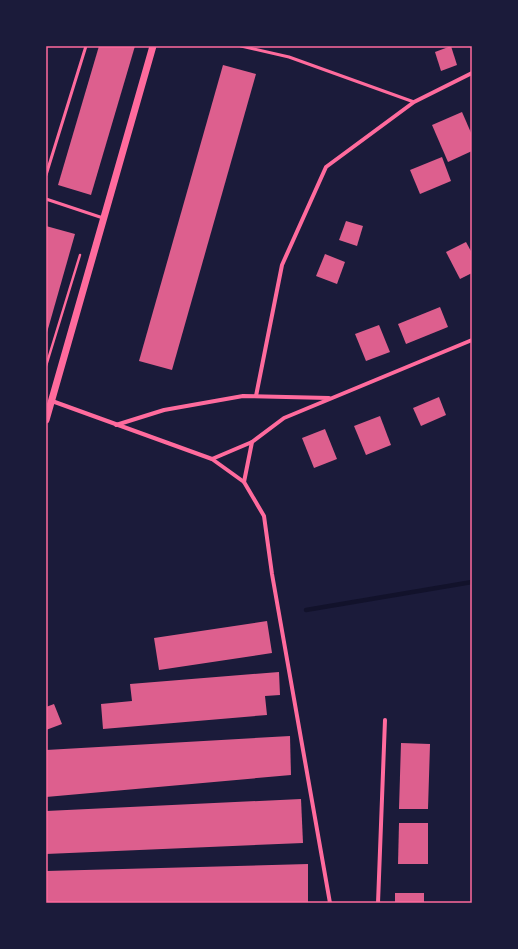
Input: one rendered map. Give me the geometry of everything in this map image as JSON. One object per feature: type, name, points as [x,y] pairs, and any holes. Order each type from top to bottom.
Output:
[{"type":"street","points":[[46,420],[153,46]]},
{"type":"street","points":[[256,396],[282,265],[326,167],[414,102],[472,73]]},
{"type":"street","points":[[212,459],[252,442],[284,418],[472,340]]},
{"type":"street","points":[[116,425],[164,410],[243,396],[332,398]]},
{"type":"street","points":[[52,401],[212,459],[244,482],[264,516],[273,582],[330,903]]},
{"type":"street","points":[[244,482],[252,442]]},
{"type":"street","points":[[378,903],[385,720]]},
{"type":"lane","points":[[46,175],[86,46]]},
{"type":"lane","points":[[241,46],[289,56],[414,102]]},
{"type":"lane","points":[[46,199],[104,218]]},
{"type":"building","points":[[99,46],[135,46],[91,195],[58,185]]},
{"type":"building","points":[[451,46],[457,65],[441,71],[435,52]]},
{"type":"building","points":[[223,65],[256,74],[172,370],[139,361]]},
{"type":"building","points":[[462,112],[472,135],[472,151],[448,162],[432,125]]},
{"type":"building","points":[[442,157],[451,181],[420,194],[410,170]]},
{"type":"building","points":[[346,221],[363,226],[357,246],[339,240]]},
{"type":"building","points":[[46,226],[75,234],[46,336]]},
{"type":"building","points":[[466,242],[472,253],[472,273],[460,279],[446,252]]},
{"type":"building","points":[[325,254],[345,262],[337,284],[316,276]]},
{"type":"building","points":[[440,307],[448,327],[406,344],[398,324]]},
{"type":"building","points":[[379,325],[390,352],[366,361],[355,334]]},
{"type":"building","points":[[439,397],[446,415],[421,426],[413,408]]},
{"type":"building","points":[[380,416],[391,445],[366,455],[354,426]]},
{"type":"building","points":[[325,429],[337,459],[314,468],[302,438]]},
{"type":"building","points":[[267,621],[272,653],[159,670],[154,638]]},
{"type":"building","points":[[279,672],[280,695],[265,696],[267,715],[103,729],[101,704],[132,701],[130,684]]},
{"type":"building","points":[[54,704],[62,724],[46,730],[46,707]]},
{"type":"building","points":[[290,736],[291,775],[46,797],[46,750]]},
{"type":"building","points":[[401,743],[430,744],[428,809],[399,809]]},
{"type":"building","points":[[301,799],[303,843],[46,854],[46,811]]},
{"type":"building","points":[[399,823],[428,823],[428,864],[398,864]]},
{"type":"building","points":[[308,864],[308,903],[46,903],[46,871]]},
{"type":"building","points":[[395,893],[424,893],[424,903],[395,903]]},
{"type":"waterway","points":[[306,610],[472,582]]}]
